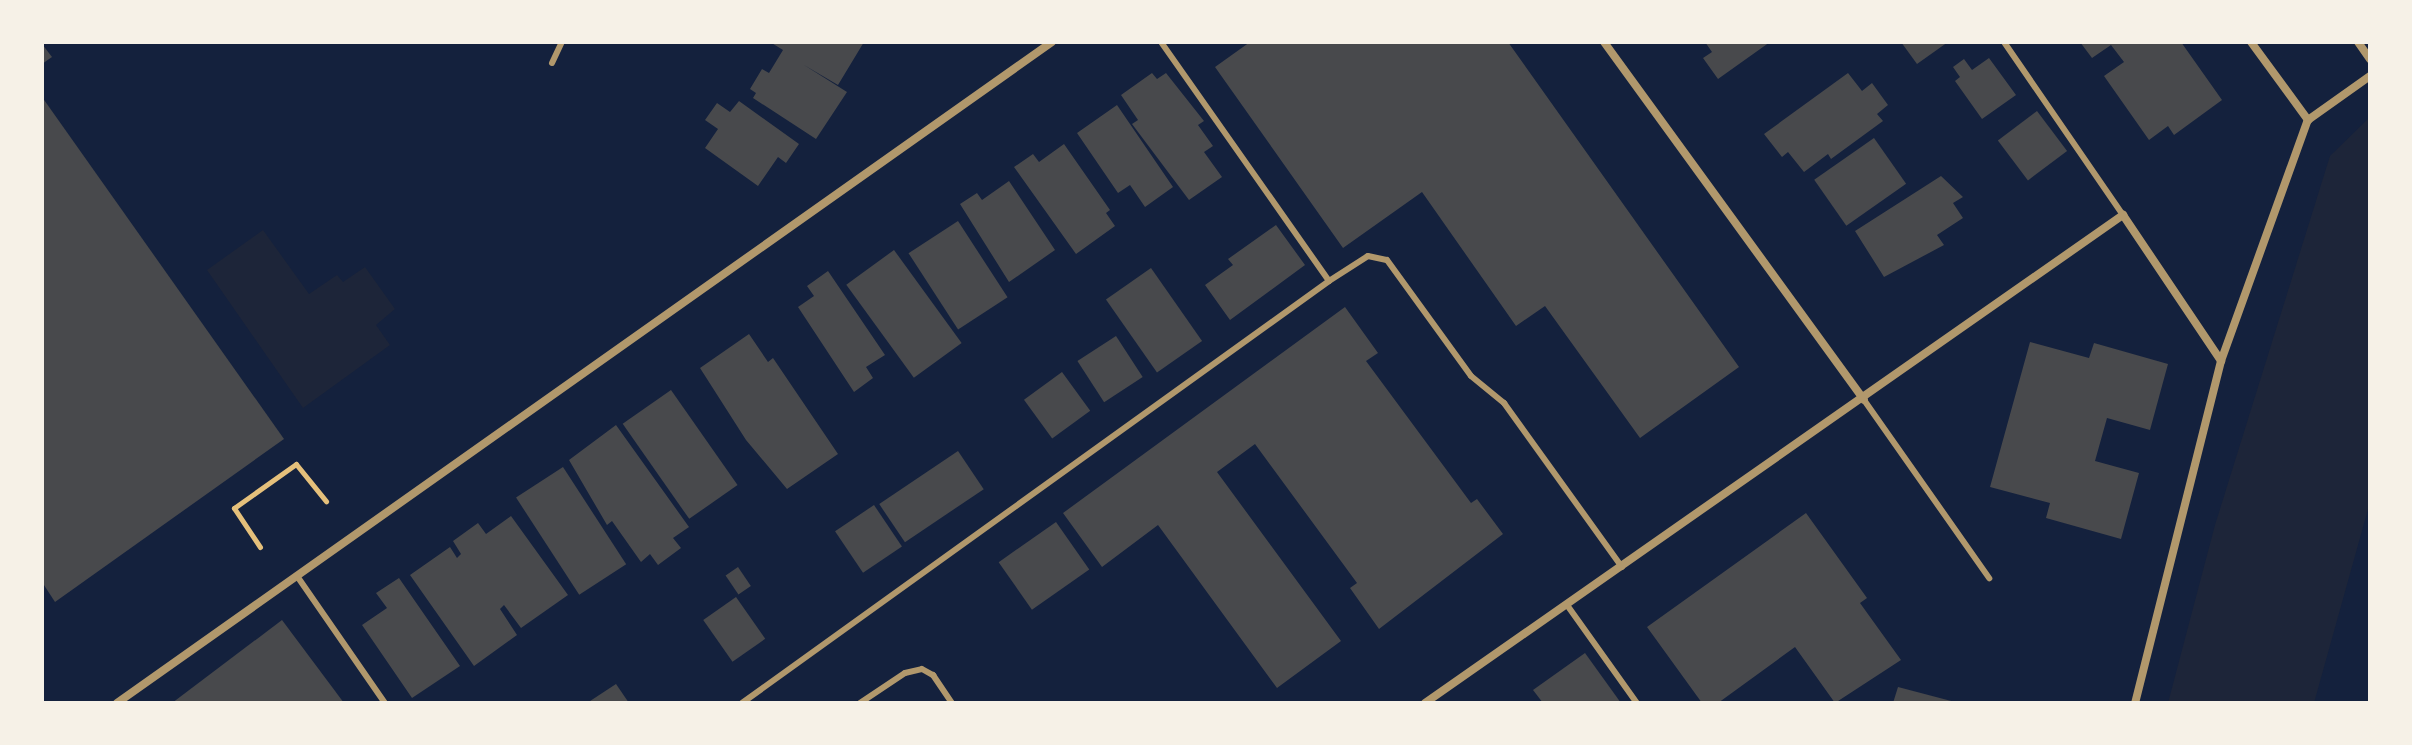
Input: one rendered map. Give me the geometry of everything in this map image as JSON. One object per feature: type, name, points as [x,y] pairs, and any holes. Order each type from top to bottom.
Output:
[{"type":"street","points":[[117,703],[1052,42]]},
{"type":"street","points":[[1604,42],[1864,400]]},
{"type":"street","points":[[2251,42],[2308,120]]},
{"type":"street","points":[[2358,42],[2370,59]]},
{"type":"street","points":[[2135,703],[2221,361],[2308,120],[2370,76]]},
{"type":"street","points":[[1425,703],[1864,400],[1902,367],[2123,215],[2221,361]]},
{"type":"lane","points":[[552,63],[562,42]]},
{"type":"lane","points":[[1161,42],[1329,281]]},
{"type":"lane","points":[[2004,42],[2123,215]]},
{"type":"lane","points":[[742,703],[1368,256],[1387,260],[1471,376],[1504,403],[1622,567]]},
{"type":"lane","points":[[1864,400],[1989,578]]},
{"type":"lane","points":[[297,576],[385,703]]},
{"type":"lane","points":[[1567,605],[1637,703]]},
{"type":"lane","points":[[860,703],[905,673],[922,669],[933,675],[952,703]]},
{"type":"path","points":[[260,547],[234,508],[296,464],[326,501]]},
{"type":"shaded area","points":[[2370,117],[2370,502],[2314,703],[2168,703],[2215,525],[2330,156]]},
{"type":"shaded area","points":[[263,230],[309,294],[337,275],[343,282],[365,267],[395,309],[376,325],[390,345],[303,408],[207,270]]},
{"type":"building","points":[[770,42],[864,42],[838,85],[804,65],[847,92],[816,139],[753,98],[756,93],[750,89],[762,69],[769,73],[783,50]]},
{"type":"building","points":[[1250,42],[1508,42],[1739,367],[1640,438],[1545,306],[1516,326],[1422,192],[1343,248],[1215,67]]},
{"type":"building","points":[[1705,42],[1770,42],[1718,79],[1703,58],[1712,52]]},
{"type":"building","points":[[1901,42],[1948,42],[1917,64]]},
{"type":"building","points":[[2080,42],[2181,42],[2222,100],[2174,135],[2168,126],[2149,140],[2104,76],[2124,62],[2111,45],[2092,58]]},
{"type":"building","points":[[42,44],[52,57],[42,64]]},
{"type":"building","points":[[1989,58],[2016,95],[1982,119],[1955,81],[1960,77],[1953,67],[1964,59],[1972,70]]},
{"type":"building","points":[[1152,73],[1157,79],[1166,73],[1204,121],[1198,125],[1213,146],[1204,152],[1222,177],[1189,200],[1132,124],[1138,120],[1121,95]]},
{"type":"building","points":[[1848,73],[1862,91],[1872,83],[1888,105],[1877,114],[1883,121],[1831,159],[1828,154],[1804,172],[1788,152],[1782,157],[1764,134]]},
{"type":"building","points":[[42,97],[284,439],[55,602],[42,582]]},
{"type":"building","points":[[739,101],[799,144],[786,163],[778,157],[758,186],[705,148],[718,129],[705,120],[717,103],[730,112]]},
{"type":"building","points":[[1117,105],[1173,187],[1145,207],[1130,185],[1118,193],[1077,133]]},
{"type":"building","points":[[2037,111],[2067,151],[2028,180],[1998,140]]},
{"type":"building","points":[[1874,138],[1906,184],[1846,226],[1814,180]]},
{"type":"building","points":[[1064,144],[1110,210],[1106,213],[1115,226],[1076,254],[1014,167],[1033,154],[1039,162]]},
{"type":"building","points":[[1941,176],[1963,197],[1953,203],[1963,218],[1937,235],[1944,245],[1884,277],[1855,231]]},
{"type":"building","points":[[1009,181],[1055,250],[1009,282],[960,204],[977,193],[982,200]]},
{"type":"building","points":[[958,221],[1008,297],[958,329],[909,253]]},
{"type":"building","points":[[1276,225],[1305,265],[1230,320],[1205,285],[1233,265],[1228,259]]},
{"type":"building","points":[[894,250],[962,343],[914,378],[846,285]]},
{"type":"building","points":[[1151,268],[1202,341],[1157,372],[1106,300]]},
{"type":"building","points":[[828,271],[885,355],[866,367],[873,378],[854,392],[798,307],[814,296],[807,286]]},
{"type":"building","points":[[1345,307],[1378,353],[1366,361],[1471,503],[1477,499],[1503,534],[1379,629],[1350,588],[1357,583],[1255,444],[1217,472],[1341,641],[1277,688],[1158,525],[1102,567],[1063,513]]},
{"type":"building","points":[[749,334],[768,362],[773,358],[838,454],[787,489],[746,440],[700,368]]},
{"type":"building","points":[[1116,336],[1143,377],[1104,402],[1077,361]]},
{"type":"building","points":[[2030,342],[2089,358],[2094,343],[2168,364],[2150,430],[2107,418],[2095,461],[2139,473],[2121,539],[2046,518],[2050,503],[1990,487]]},
{"type":"building","points":[[1062,372],[1090,411],[1052,438],[1024,400]]},
{"type":"building","points":[[671,390],[738,485],[689,519],[623,424]]},
{"type":"building","points":[[616,425],[689,527],[673,538],[681,548],[658,565],[650,554],[641,562],[612,521],[607,525],[569,460]]},
{"type":"building","points":[[958,451],[984,489],[905,542],[879,504]]},
{"type":"building","points":[[563,467],[626,564],[579,595],[516,497]]},
{"type":"building","points":[[874,505],[902,546],[863,573],[835,531]]},
{"type":"building","points":[[1806,513],[1867,598],[1860,603],[1901,660],[1835,703],[1795,647],[1718,703],[1702,703],[1647,627]]},
{"type":"building","points":[[511,516],[568,595],[521,628],[504,605],[500,609],[517,635],[474,666],[410,575],[450,547],[457,558],[461,554],[453,541],[478,523],[486,534]]},
{"type":"building","points":[[1056,522],[1089,570],[1032,610],[999,562]]},
{"type":"building","points":[[738,567],[751,586],[738,594],[726,575]]},
{"type":"building","points":[[399,578],[460,666],[412,698],[362,625],[387,608],[376,593]]},
{"type":"building","points":[[736,597],[765,639],[732,662],[703,620]]},
{"type":"building","points":[[282,620],[344,703],[172,703]]},
{"type":"building","points":[[1585,653],[1621,703],[1543,703],[1533,690]]},
{"type":"building","points":[[616,684],[629,703],[587,703]]},
{"type":"building","points":[[1898,687],[1955,702],[1893,703]]}]
